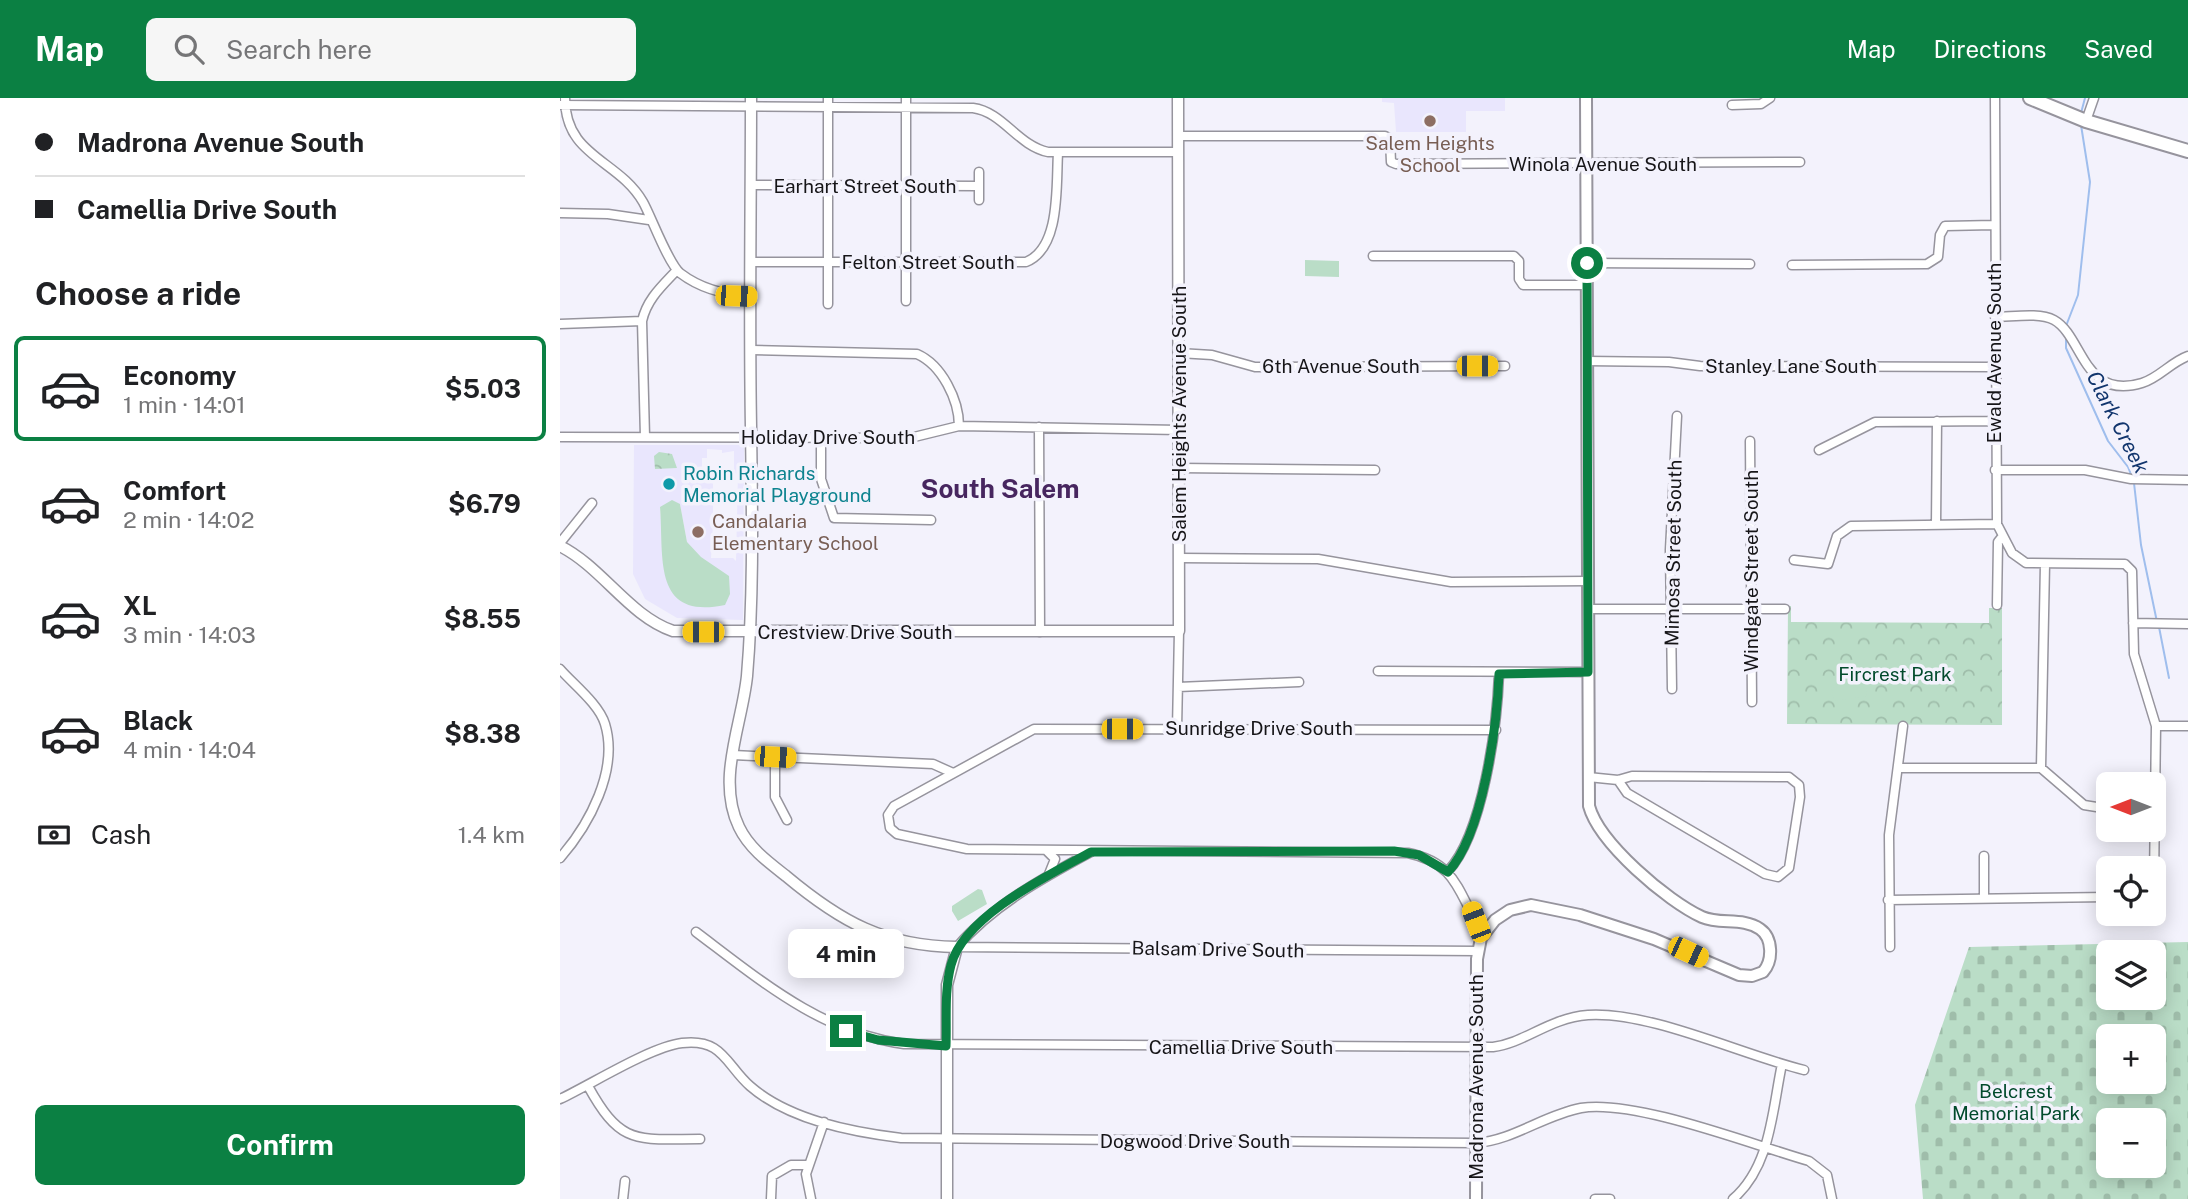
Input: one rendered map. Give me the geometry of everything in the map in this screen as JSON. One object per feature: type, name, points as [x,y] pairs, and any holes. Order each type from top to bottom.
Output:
[{"type":"main road","points":[[1483,934],[1510,910],[1541,906],[1654,939],[1739,975],[1752,976],[1766,968],[1769,945],[1760,929],[1745,923],[1710,919],[1690,910],[1656,885],[1606,837],[1591,815],[1588,777],[1586,98]]},
{"type":"main road","points":[[2030,98],[2087,121],[2188,151]]},
{"type":"main road","name":"Madrona Avenue South","points":[[1476,1199],[1478,951],[1483,934]]},
{"type":"street","points":[[828,98],[828,304]]},
{"type":"street","points":[[906,98],[906,301]]},
{"type":"street","name":"Salem Heights Avenue South","points":[[1177,729],[1180,558],[1178,98]]},
{"type":"street","points":[[1732,105],[1761,104],[1770,98]]},
{"type":"street","name":"Ewald Avenue South","points":[[1995,98],[1994,421],[1997,524],[2002,537],[1998,542],[1997,605]]},
{"type":"street","points":[[2087,121],[2094,98]]},
{"type":"street","points":[[750,296],[719,292],[677,270],[649,220],[645,204],[635,191],[575,138],[568,123],[564,103],[751,103],[828,109],[981,109],[1030,147],[1058,153],[1178,152]]},
{"type":"street","points":[[751,103],[749,632],[747,677],[730,774],[731,807],[739,828],[760,856],[817,902],[853,924],[912,944],[957,947]]},
{"type":"street","name":"Winola Avenue South","points":[[1178,136],[1385,136],[1390,139],[1391,162],[1396,164],[1800,162]]},
{"type":"street","name":"Felton Street South","points":[[751,262],[1026,262],[1042,252],[1050,227],[1058,153]]},
{"type":"street","name":"Earhart Street South","points":[[979,172],[979,200]]},
{"type":"street","name":"Earhart Street South","points":[[751,186],[979,186]]},
{"type":"street","points":[[560,213],[608,214],[649,220]]},
{"type":"street","points":[[1792,265],[1927,264],[1938,257],[1940,235],[1945,226],[1994,225]]},
{"type":"street","points":[[1373,256],[1514,256],[1519,261],[1519,279],[1523,285],[1587,285]]},
{"type":"street","points":[[1587,263],[1750,264]]},
{"type":"street","points":[[645,436],[642,321],[645,309],[656,292],[677,270]]},
{"type":"street","points":[[1995,317],[2045,317],[2056,322],[2085,366],[2116,384],[2125,386],[2148,380],[2188,356]]},
{"type":"street","points":[[560,324],[642,321]]},
{"type":"street","points":[[751,351],[917,354],[928,360],[945,380],[957,409],[959,426]]},
{"type":"street","name":"6th Avenue South","points":[[1179,353],[1212,355],[1255,367],[1505,366]]},
{"type":"street","name":"Stanley Lane South","points":[[1587,361],[1669,362],[1700,366],[1994,367]]},
{"type":"street","name":"Mimosa Street South","points":[[1672,689],[1670,609],[1677,416]]},
{"type":"street","points":[[1936,525],[1937,421]]},
{"type":"street","points":[[1819,450],[1875,422],[1994,421]]},
{"type":"street","name":"Holiday Drive South","points":[[560,437],[910,438],[959,426],[1179,430]]},
{"type":"street","points":[[1039,427],[1040,632]]},
{"type":"street","points":[[821,438],[821,479],[834,518],[931,520]]},
{"type":"street","name":"Windgate Street South","points":[[1750,441],[1752,702]]},
{"type":"street","points":[[1179,468],[1375,470]]},
{"type":"street","points":[[1995,470],[2096,471],[2131,479],[2188,480]]},
{"type":"street","points":[[560,544],[592,503]]},
{"type":"street","points":[[1794,560],[1828,564],[1837,536],[1851,526],[1997,524]]},
{"type":"street","points":[[2002,537],[2021,561],[2129,566],[2134,577],[2136,666],[2156,726],[2155,772]]},
{"type":"street","name":"Crestview Drive South","points":[[560,544],[585,561],[665,628],[684,632],[1179,631]]},
{"type":"street","points":[[1180,558],[1318,559],[1451,582],[1588,581]]},
{"type":"street","points":[[2041,768],[2045,564]]},
{"type":"street","points":[[1588,609],[1786,609]]},
{"type":"street","points":[[2133,623],[2188,624]]},
{"type":"street","points":[[560,669],[605,723],[606,752],[600,794],[592,813],[560,858]]},
{"type":"street","points":[[1378,671],[1499,674],[1588,672]]},
{"type":"street","points":[[1448,872],[1469,840],[1496,730],[1499,674]]},
{"type":"street","points":[[1178,687],[1299,682]]},
{"type":"street","points":[[1890,947],[1889,835],[1903,726]]},
{"type":"street","points":[[2156,726],[2188,726]]},
{"type":"street","name":"Sunridge Drive South","points":[[953,773],[1023,734],[1040,729],[1496,730]]},
{"type":"street","points":[[733,755],[933,764],[953,773]]},
{"type":"street","points":[[775,757],[775,797],[787,820]]},
{"type":"street","points":[[1899,768],[2041,768],[2084,805],[2096,807]]},
{"type":"street","points":[[953,773],[894,806],[888,815],[890,828],[897,834],[937,846],[967,849],[1091,852],[1394,851],[1419,855],[1448,872],[1465,897],[1483,934]]},
{"type":"street","points":[[1588,777],[1618,780],[1632,776],[1789,777],[1799,785],[1800,797],[1789,868],[1778,877],[1765,874],[1627,793],[1618,780]]},
{"type":"street","points":[[1046,850],[1055,859],[1049,874]]},
{"type":"street","points":[[947,1199],[947,985],[957,947],[983,920],[1049,874],[1091,852]]},
{"type":"street","points":[[1984,856],[1984,898]]},
{"type":"street","points":[[1888,900],[2096,897]]},
{"type":"street","name":"Camellia Drive South","points":[[696,932],[819,1019],[878,1040],[946,1046],[1476,1048],[1511,1043],[1556,1021],[1601,1015],[1640,1021],[1804,1070]]},
{"type":"street","name":"Balsam Drive South","points":[[957,947],[1478,951]]},
{"type":"street","name":"Dogwood Drive South","points":[[560,1099],[667,1047],[692,1042],[719,1051],[749,1086],[768,1098],[824,1122],[866,1134],[946,1140],[1476,1143],[1505,1139],[1559,1113],[1605,1107],[1643,1112],[1818,1165],[1828,1175],[1832,1199]]},
{"type":"street","points":[[1733,1199],[1753,1176],[1765,1149],[1782,1064]]},
{"type":"street","points":[[588,1086],[608,1119],[626,1133],[647,1139],[700,1139]]},
{"type":"street","points":[[811,1199],[807,1184],[808,1165],[824,1122]]},
{"type":"street","points":[[771,1199],[772,1176],[791,1165],[808,1165]]},
{"type":"street","points":[[623,1199],[625,1181]]},
{"type":"street","points":[[1595,1199],[1610,1199]]},
{"type":"shaded area","name":"Salem Heights School","points":[[1382,98],[1505,98],[1505,111],[1466,111],[1466,132],[1396,132],[1394,103],[1382,102]]},
{"type":"shaded area","name":"Candalaria Elementary School","points":[[634,445],[744,445],[743,620],[677,618],[645,599],[633,574]],"holes":[[[707,449],[722,450],[722,453],[734,451],[734,473],[738,474],[736,561],[733,558],[711,558],[713,524],[717,523],[717,518],[713,518],[713,474],[717,473],[717,467],[710,473],[702,473],[702,458],[707,458]],[[680,504],[687,542],[664,551],[660,508]]]},
{"type":"green space","points":[[1305,260],[1339,261],[1339,277],[1305,276]]},
{"type":"green space","points":[[659,452],[672,454],[677,468],[655,469],[654,456]]},
{"type":"green space","points":[[672,500],[680,504],[687,542],[701,557],[729,576],[730,594],[725,605],[701,607],[685,603],[673,594],[663,564],[660,507]]},
{"type":"green space","name":"Fircrest Park","points":[[1788,606],[1791,606],[1791,622],[1989,623],[1989,608],[2002,608],[2002,725],[1787,724]]},
{"type":"green space","points":[[1865,681],[1867,696],[1834,701],[1831,685]]},
{"type":"green space","points":[[978,889],[982,890],[987,904],[958,921],[952,906]]},
{"type":"green space","name":"Belcrest Memorial Park","points":[[2188,942],[2188,1199],[1923,1199],[1915,1105],[1969,947],[2096,944],[2096,1010],[2166,1010],[2166,943]]},
{"type":"waterway","name":"Clark Creek","points":[[2081,113],[2085,98]]},
{"type":"waterway","name":"Clark Creek","points":[[2066,326],[2078,295],[2090,182],[2081,125]]},
{"type":"waterway","name":"Clark Creek","points":[[2066,339],[2066,348],[2108,441],[2128,467],[2132,477]]},
{"type":"waterway","name":"Clark Creek","points":[[2134,483],[2141,545],[2157,622]]},
{"type":"waterway","name":"Clark Creek","points":[[2159,627],[2169,678]]},
{"type":"place","name":"Salem Heights School","points":[[1430,121]]},
{"type":"place","name":"Robin Richards Memorial Playground","points":[[669,484]]},
{"type":"place","name":"Candalaria Elementary School","points":[[698,532]]},
{"type":"district","name":"South Salem","points":[[1000,488]]},
{"type":"route","points":[[846,1031],[904,1044],[946,1046],[947,985],[957,947],[983,920],[1049,874],[1091,852],[1394,851],[1419,855],[1448,872],[1465,850],[1469,840],[1496,730],[1499,674],[1588,672],[1587,263]]}]
